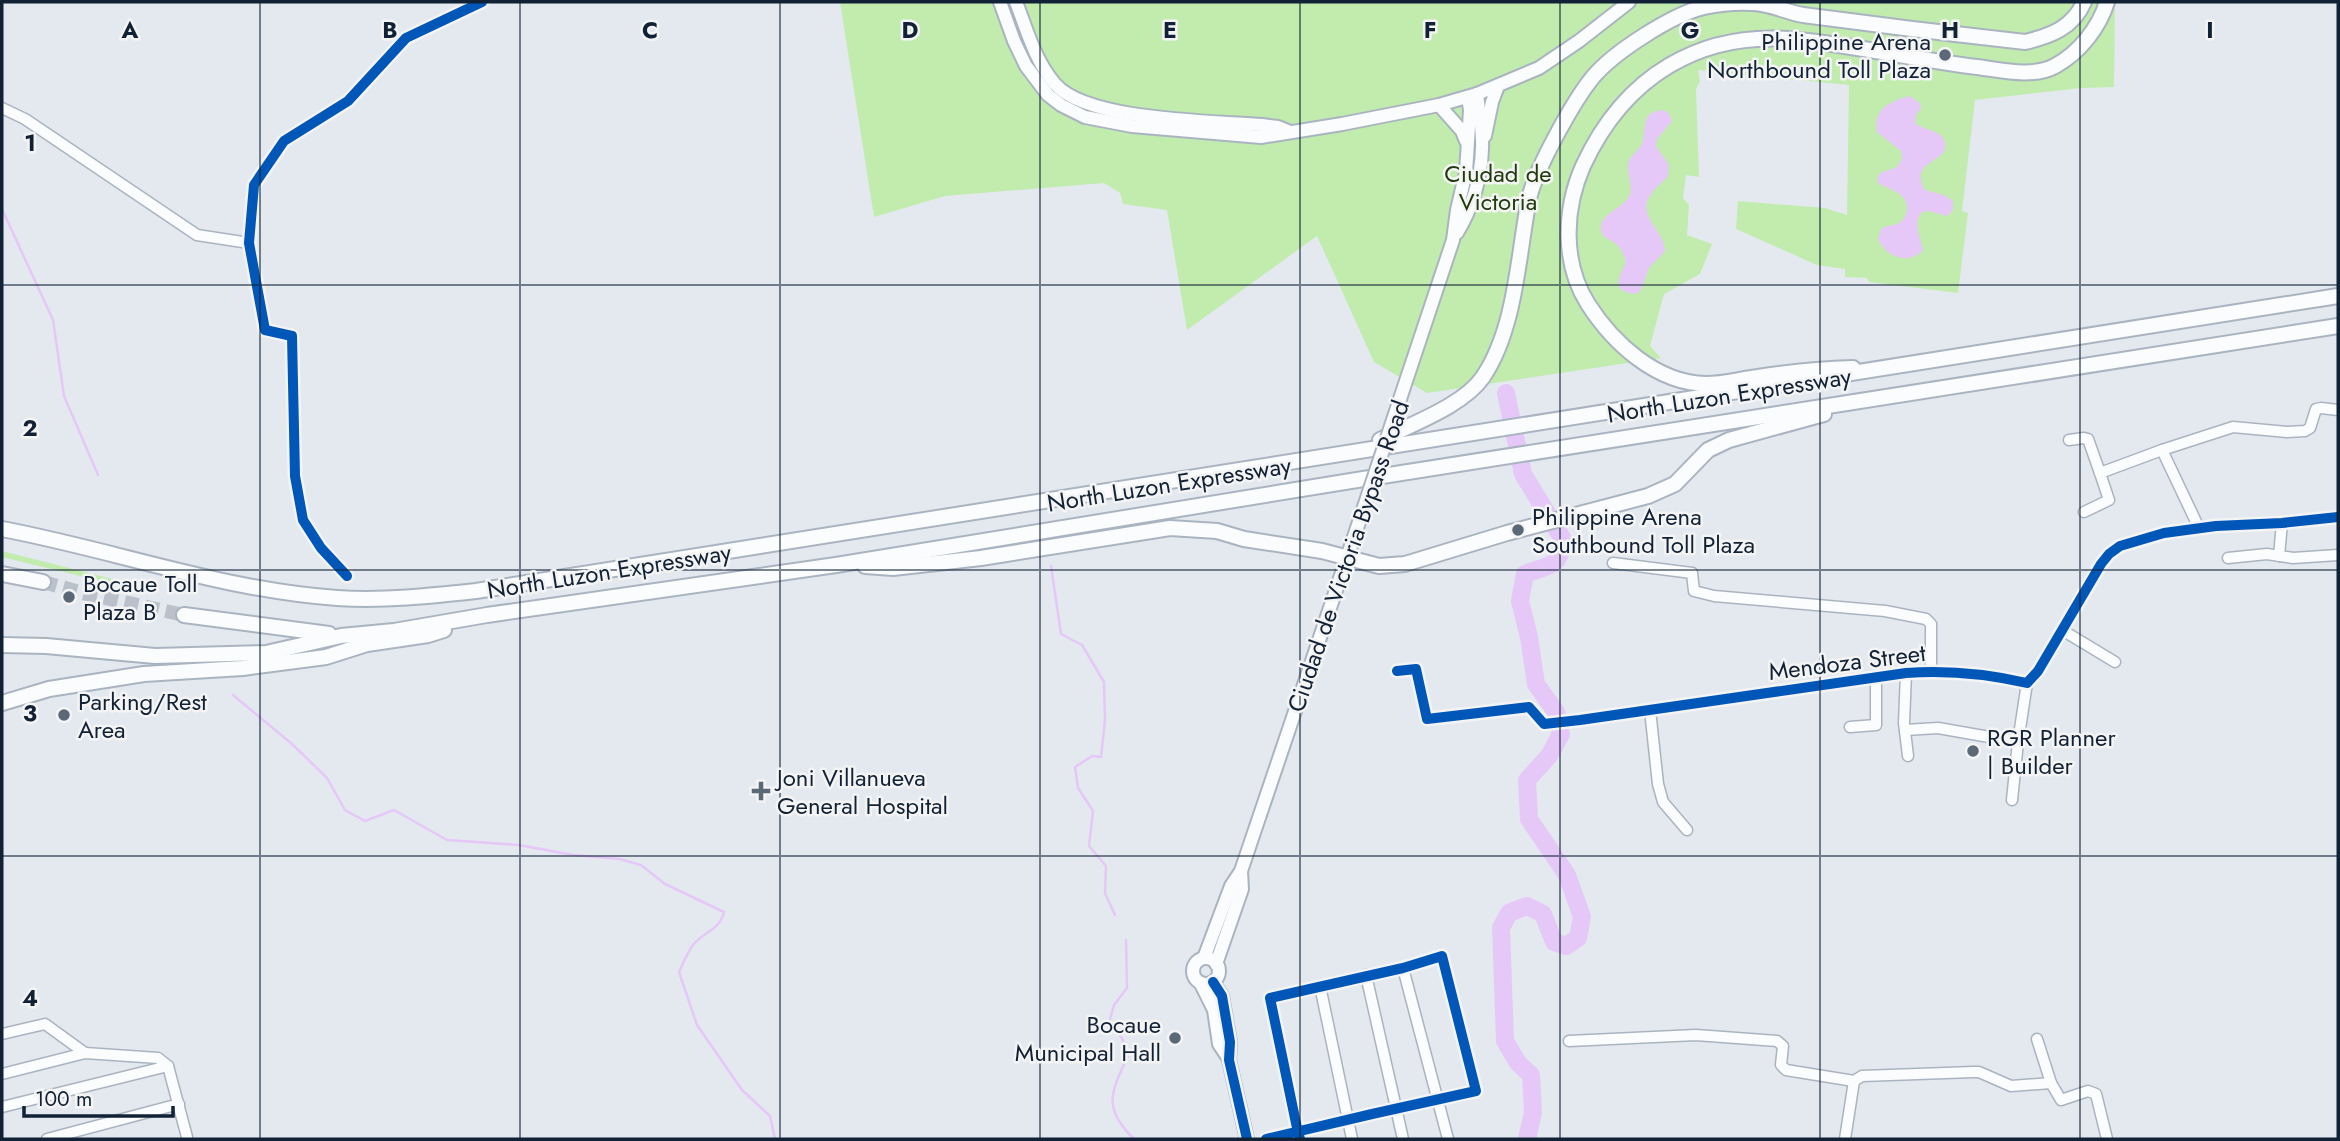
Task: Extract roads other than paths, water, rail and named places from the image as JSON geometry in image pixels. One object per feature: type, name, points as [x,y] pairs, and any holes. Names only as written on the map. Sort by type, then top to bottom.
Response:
[{"type":"highway","points":[[1350,455],[1458,401],[1481,379],[1494,356],[1506,320],[1530,196],[1560,129],[1593,76],[1648,34],[1678,16],[1705,7],[1753,2],[1800,14],[2025,42],[2057,33],[2069,23],[2084,2]]},
{"type":"highway","points":[[1917,365],[1812,369],[1706,384],[1681,380],[1654,370],[1611,333],[1587,303],[1570,256],[1568,232],[1572,204],[1580,175],[1593,145],[1627,97],[1648,79],[1676,60],[1712,47],[1754,40],[1797,40],[1942,63],[2027,73],[2054,67],[2074,51],[2101,19],[2107,2]]},
{"type":"highway","name":"North Luzon Expressway","points":[[2,529],[37,535],[187,575],[283,592],[393,600],[476,591],[1542,425],[2338,296]]},
{"type":"highway","name":"North Luzon Expressway","points":[[2,645],[46,646],[155,656],[265,653],[341,636],[394,631],[835,565],[2338,326]]},
{"type":"highway","points":[[835,565],[893,568],[981,558],[1170,528],[1217,531],[1244,539],[1298,547],[1379,566],[1405,564],[1529,527],[1648,496],[1675,484],[1708,450],[1729,440],[1897,394]]},
{"type":"highway","points":[[2,574],[43,582]]},
{"type":"highway","name":"North Luzon Expressway","points":[[184,615],[341,636]]},
{"type":"highway","points":[[2,703],[49,689],[144,674],[243,668],[326,657],[367,644],[428,635],[487,615]]},
{"type":"main road","points":[[1000,2],[1014,41],[1031,75],[1048,95],[1085,117],[1262,125],[1287,131],[1342,124],[1473,96],[1539,68],[1629,2]]},
{"type":"main road","points":[[1016,2],[1043,68],[1057,86],[1071,98],[1133,120]]},
{"type":"main road","points":[[1031,75],[1043,68]]},
{"type":"main road","points":[[1483,147],[1498,86]]},
{"type":"main road","name":"Ciudad de Victoria Bypass Road","points":[[1453,240],[1468,214],[1479,175],[1483,147],[1473,96]]},
{"type":"main road","name":"Ciudad de Victoria Bypass Road","points":[[1204,958],[1231,886],[1241,872],[1453,240],[1466,172],[1473,96]]},
{"type":"main road","points":[[1439,105],[1462,131],[1468,148]]},
{"type":"main road","name":"Ciudad de Victoria Bypass Road","points":[[1216,964],[1242,888],[1241,872]]},
{"type":"main road","points":[[1204,958],[1211,959],[1219,972],[1207,983],[1194,977],[1193,969],[1197,962],[1204,958]]},
{"type":"main road","points":[[1207,983],[1219,1044],[1229,1060],[1247,1139]]},
{"type":"street","points":[[347,576],[321,548],[303,520],[295,476],[292,336],[265,330],[249,243],[254,185],[284,141],[348,101],[406,38],[482,2]]},
{"type":"street","points":[[2,108],[25,120],[197,235],[249,243]]},
{"type":"street","points":[[2100,473],[2233,427],[2305,431],[2310,428],[2316,409],[2338,410]]},
{"type":"street","points":[[2068,440],[2088,439],[2109,500],[2084,512]]},
{"type":"street","points":[[2162,450],[2199,528]]},
{"type":"street","points":[[2012,800],[2027,682],[2038,671],[2109,554],[2120,546],[2147,537],[2199,528],[2338,517]]},
{"type":"street","points":[[2279,556],[2282,523]]},
{"type":"street","points":[[2228,558],[2267,554],[2293,558],[2338,555]]},
{"type":"street","points":[[1613,563],[1692,573],[1694,591],[1714,596],[1885,611],[1926,619],[1931,624],[1931,671]]},
{"type":"street","points":[[2062,630],[2115,662]]},
{"type":"street","name":"Mendoza Street","points":[[1397,671],[1416,668],[1427,719],[1529,707],[1544,724],[1906,673],[1931,671],[2027,682]]},
{"type":"street","points":[[1906,673],[1904,701],[1908,755]]},
{"type":"street","points":[[1850,727],[1876,725],[1876,677]]},
{"type":"street","points":[[1650,710],[1658,784],[1663,802],[1687,830]]},
{"type":"street","points":[[1905,730],[1949,729],[2018,742]]},
{"type":"street","points":[[1266,1139],[1299,1136],[1348,1121],[1476,1091],[1442,956],[1403,968],[1270,998],[1299,1136]]},
{"type":"street","points":[[1403,968],[1448,1139]]},
{"type":"street","points":[[1366,975],[1403,1139]]},
{"type":"street","points":[[1320,986],[1352,1139]]},
{"type":"street","points":[[2,1034],[45,1024],[85,1053]]},
{"type":"street","points":[[1569,1041],[1696,1035],[1777,1041],[1783,1046],[1780,1062],[1784,1069],[1854,1080],[1862,1076],[1979,1072],[2011,1086],[2051,1083]]},
{"type":"street","points":[[2037,1039],[2051,1083],[2062,1100],[2088,1091],[2096,1094],[2107,1139]]},
{"type":"street","points":[[2,1074],[85,1053],[158,1058],[168,1066],[184,1138]]},
{"type":"street","points":[[2,1107],[168,1066]]},
{"type":"street","points":[[1845,1139],[1854,1080]]},
{"type":"street","points":[[47,1139],[178,1104]]},
{"type":"waterway","points":[[2,209],[53,320],[64,396],[98,475]]},
{"type":"waterway","points":[[1506,393],[1523,474],[1564,541],[1555,562],[1525,574],[1520,601],[1536,684],[1556,712],[1561,734],[1549,756],[1527,780],[1529,819],[1567,875],[1582,917],[1578,938],[1566,946],[1554,942],[1543,914],[1527,906],[1509,913],[1501,928],[1505,1041],[1518,1063],[1531,1075],[1533,1113],[1527,1139]]},
{"type":"waterway","points":[[1051,566],[1061,634],[1082,645],[1104,682],[1105,720],[1101,757],[1092,756],[1075,767],[1078,788],[1093,811],[1089,846],[1106,866],[1105,893],[1115,915]]},
{"type":"waterway","points":[[233,695],[292,744],[327,778],[345,810],[365,821],[394,810],[447,840],[519,845],[573,855],[620,859],[641,865],[665,884],[724,912],[719,923],[693,945],[679,972],[697,1025],[742,1090],[770,1116],[775,1139]]},
{"type":"waterway","points":[[1126,940],[1127,988],[1114,1005],[1109,1023],[1122,1038],[1128,1056],[1114,1090],[1114,1109],[1117,1118],[1134,1139]]},
{"type":"tunnel","points":[[43,582],[184,615]]},
{"type":"place","name":"Philippine Arena Northbound Toll Plaza","points":[[1945,55]]},
{"type":"place","name":"Philippine Arena Southbound Toll Plaza","points":[[1518,530]]},
{"type":"place","name":"Bocaue Toll Plaza B","points":[[69,597]]},
{"type":"place","name":"Parking/Rest Area","points":[[64,715]]},
{"type":"place","name":"RGR Planner | Builder","points":[[1973,751]]},
{"type":"place","name":"Joni Villanueva General Hospital","points":[[761,791]]},
{"type":"place","name":"Bocaue Municipal Hall","points":[[1175,1038]]},
{"type":"park label","name":"Ciudad de Victoria","points":[[1498,187]]}]
